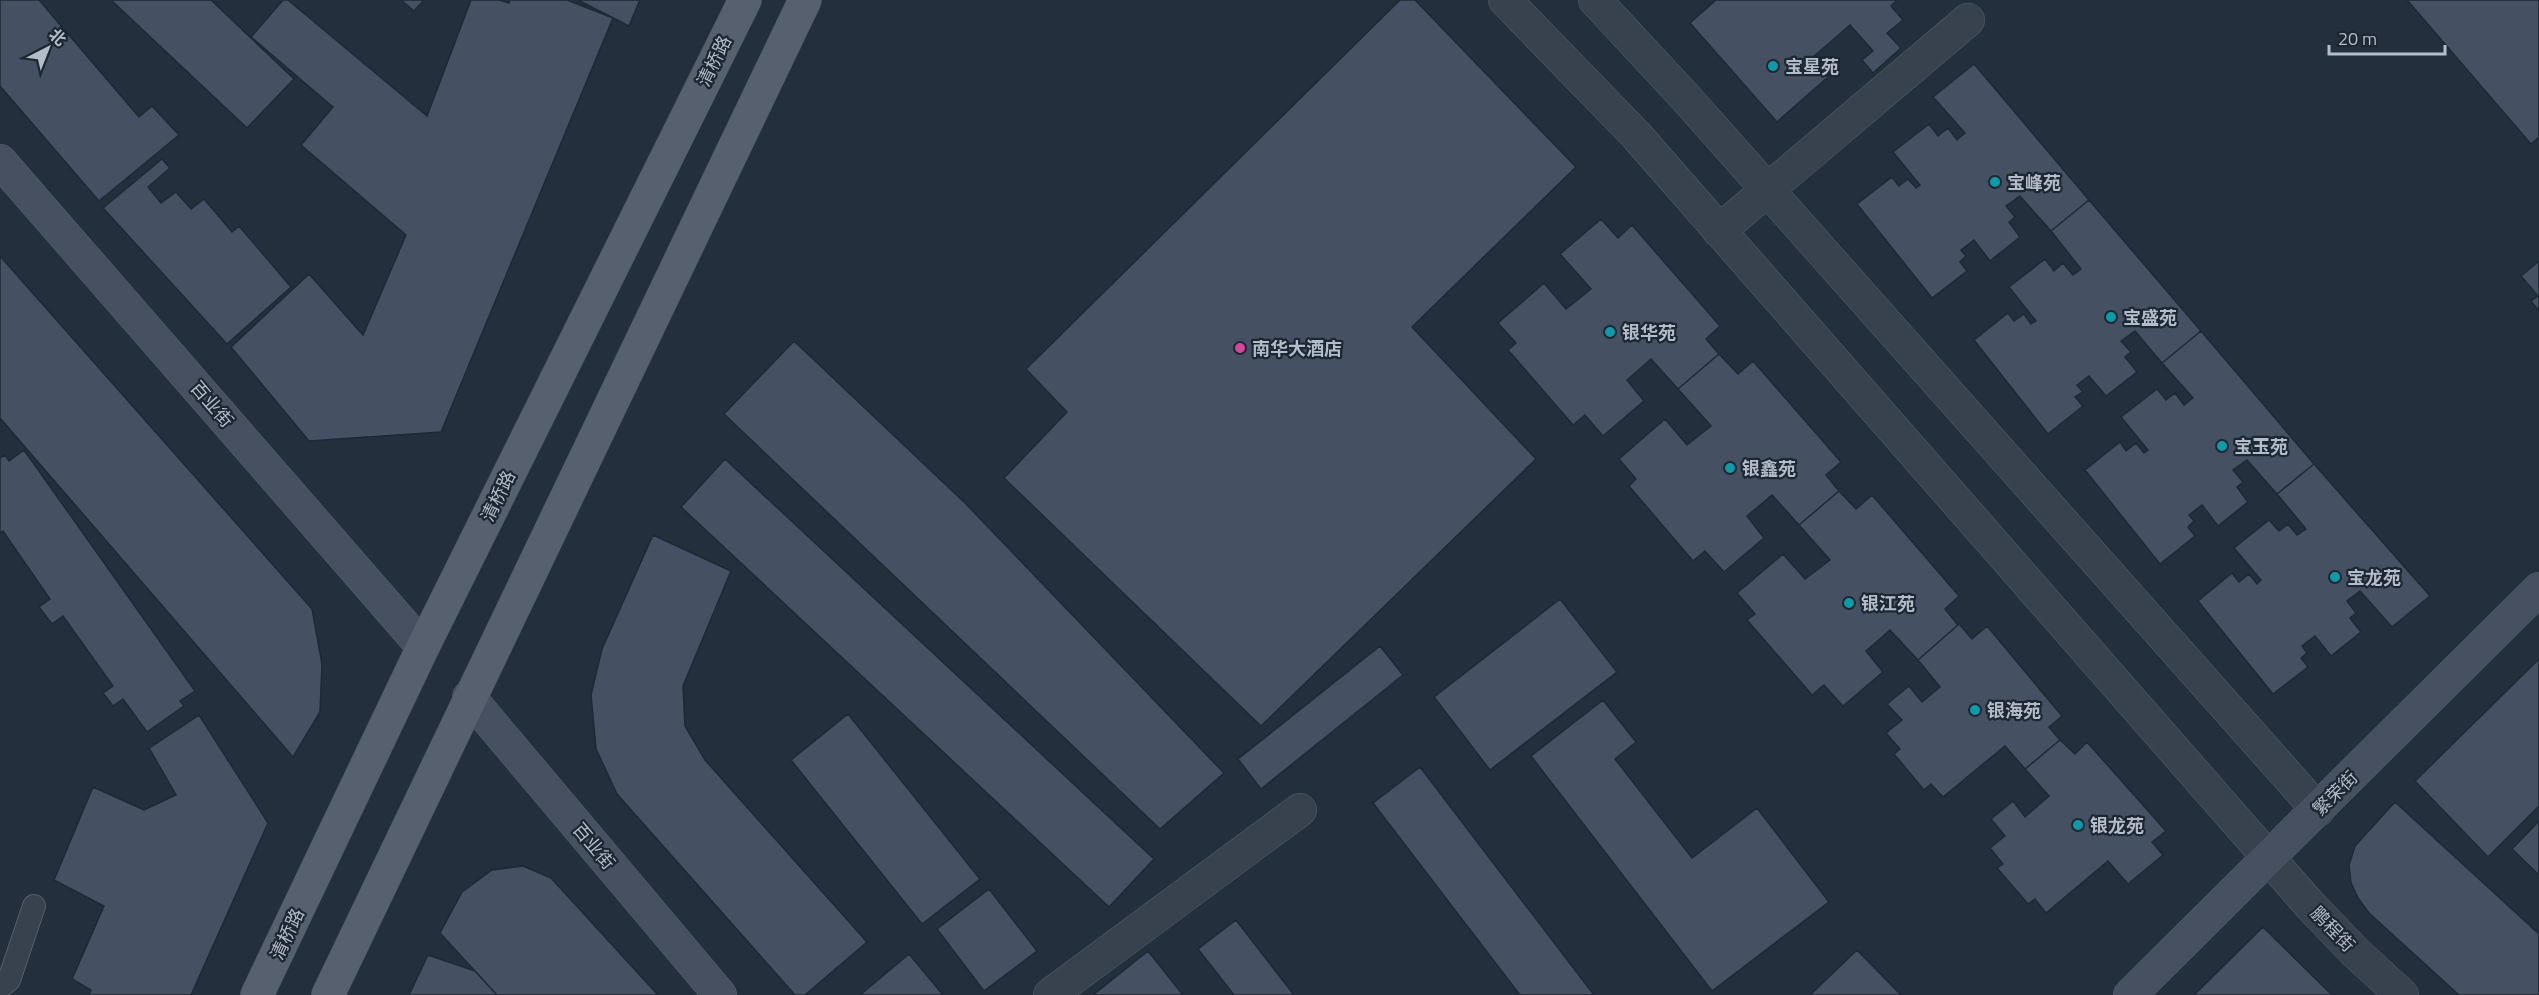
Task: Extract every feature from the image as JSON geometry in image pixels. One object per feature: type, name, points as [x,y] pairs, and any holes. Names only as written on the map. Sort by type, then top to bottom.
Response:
[{"type":"main road","name":"清桥路","points":[[257,995],[423,646],[745,0]]},
{"type":"main road","points":[[328,995],[805,0]]},
{"type":"street","name":"鹏程街","points":[[1505,0],[1636,135],[2270,859],[2355,952],[2402,995]]},
{"type":"street","points":[[1595,0],[1686,98],[1765,190],[2318,810]]},
{"type":"street","points":[[1719,231],[1968,20]]},
{"type":"street","name":"百业街","points":[[0,161],[423,646]]},
{"type":"street","name":"繁荣街","points":[[2130,995],[2270,859],[2539,589]]},
{"type":"street","name":"百业街","points":[[469,697],[720,995]]},
{"type":"street","points":[[1050,995],[1300,810]]},
{"type":"lane","points":[[0,987],[9,980],[34,906]]},
{"type":"building","points":[[0,0],[39,0],[139,117],[152,106],[179,135],[99,201],[0,86]]},
{"type":"building","points":[[111,0],[211,0],[294,79],[247,128]]},
{"type":"building","points":[[283,0],[288,0],[427,116],[471,0],[499,0],[509,3],[510,0],[567,0],[613,18],[441,432],[309,441],[231,347],[309,274],[363,335],[406,235],[301,145],[333,107],[251,37]]},
{"type":"building","points":[[401,0],[424,0],[414,11]]},
{"type":"building","points":[[578,0],[640,0],[629,26]]},
{"type":"building","name":"南华大酒店","points":[[1400,0],[1415,0],[1576,167],[1412,327],[1536,459],[1261,726],[1004,478],[1067,412],[1026,369]]},
{"type":"building","name":"宝星苑","points":[[1716,0],[1897,0],[1891,6],[1903,20],[1887,33],[1901,48],[1873,73],[1862,60],[1873,51],[1850,25],[1812,58],[1828,77],[1777,122],[1690,23]]},
{"type":"building","points":[[2407,0],[2539,0],[2539,137],[2531,144]]},
{"type":"building","name":"宝峰苑","points":[[1974,64],[2089,200],[2051,231],[2020,196],[2006,206],[2015,217],[2009,222],[2020,237],[1990,261],[1974,240],[1961,250],[1966,256],[1960,262],[1967,271],[1932,298],[1857,204],[1892,177],[1899,186],[1908,179],[1916,188],[1920,185],[1893,152],[1929,124],[1938,136],[1948,128],[1957,140],[1965,133],[1933,97]]},
{"type":"building","points":[[162,159],[170,168],[148,187],[161,203],[176,192],[191,209],[204,199],[232,232],[239,226],[291,287],[227,344],[103,208]]},
{"type":"building","name":"宝盛苑","points":[[2089,200],[2201,331],[2162,363],[2135,331],[2121,341],[2131,352],[2125,357],[2137,372],[2106,396],[2089,376],[2077,385],[2083,392],[2075,397],[2083,406],[2048,434],[1974,340],[2008,313],[2014,321],[2024,314],[2031,324],[2036,321],[2009,287],[2045,259],[2054,271],[2063,263],[2073,275],[2081,269],[2051,231]]},
{"type":"building","name":"银华苑","points":[[1601,219],[1618,238],[1632,225],[1720,326],[1706,339],[1719,354],[1678,389],[1651,359],[1627,380],[1644,401],[1603,436],[1585,415],[1573,425],[1508,350],[1516,343],[1498,323],[1544,283],[1566,309],[1591,289],[1560,254]]},
{"type":"building","points":[[0,256],[312,609],[322,664],[320,712],[293,757],[0,418]]},
{"type":"building","points":[[2539,261],[2539,311],[2531,301],[2538,296],[2521,276]]},
{"type":"building","name":"宝玉苑","points":[[2201,331],[2314,464],[2277,494],[2247,460],[2233,470],[2243,482],[2237,487],[2248,502],[2218,526],[2202,505],[2189,515],[2194,521],[2188,527],[2195,536],[2160,564],[2085,470],[2120,442],[2126,451],[2136,443],[2144,453],[2148,450],[2121,417],[2157,389],[2166,400],[2175,393],[2184,405],[2193,398],[2162,363]]},
{"type":"building","points":[[794,341],[965,503],[1224,773],[1160,829],[724,414]]},
{"type":"building","name":"银鑫苑","points":[[1719,354],[1738,374],[1753,361],[1841,462],[1826,475],[1839,491],[1799,525],[1772,495],[1747,516],[1764,538],[1724,572],[1705,551],[1693,561],[1629,486],[1636,479],[1619,459],[1665,419],[1687,445],[1711,426],[1678,389]]},
{"type":"building","points":[[24,450],[195,691],[180,701],[184,706],[147,732],[123,699],[113,706],[103,693],[113,686],[63,616],[52,624],[39,607],[50,599],[3,531],[0,533],[0,458],[5,455],[9,461]]},
{"type":"building","points":[[725,459],[1154,859],[1109,907],[681,507]]},
{"type":"building","name":"宝龙苑","points":[[2314,464],[2430,596],[2392,627],[2360,591],[2347,601],[2356,613],[2350,618],[2361,632],[2331,656],[2315,636],[2302,646],[2307,653],[2301,658],[2308,667],[2273,694],[2198,601],[2232,573],[2239,582],[2249,574],[2257,584],[2261,580],[2234,548],[2269,520],[2279,531],[2288,524],[2297,535],[2306,529],[2277,494]]},
{"type":"building","name":"银江苑","points":[[1839,491],[1856,509],[1872,495],[1959,596],[1945,609],[1958,625],[1918,660],[1890,630],[1866,651],[1883,672],[1843,706],[1824,685],[1812,695],[1747,620],[1755,614],[1737,593],[1783,554],[1805,579],[1830,560],[1799,525]]},
{"type":"building","points":[[653,535],[731,571],[683,686],[685,726],[705,760],[867,942],[805,995],[795,995],[617,794],[596,749],[591,695],[602,649]]},
{"type":"building","points":[[1560,599],[1617,672],[1490,770],[1434,697]]},
{"type":"building","name":"银海苑","points":[[1959,624],[1972,639],[1987,626],[2062,716],[2049,727],[2060,740],[2025,769],[2005,746],[1943,797],[1931,784],[1924,790],[1894,754],[1900,749],[1886,733],[1902,720],[1887,704],[1909,686],[1922,702],[1940,687],[1918,660]]},
{"type":"building","points":[[1380,646],[1403,675],[1261,789],[1238,759]]},
{"type":"building","points":[[2539,659],[2539,806],[2488,857],[2415,781]]},
{"type":"building","points":[[1603,700],[1636,742],[1615,759],[1692,858],[1757,808],[1829,902],[1712,991],[1531,756]]},
{"type":"building","points":[[848,714],[980,879],[922,924],[791,760]]},
{"type":"building","points":[[199,715],[268,823],[191,995],[89,995],[91,990],[72,979],[104,906],[54,880],[93,787],[144,810],[176,795],[149,748]]},
{"type":"building","name":"银龙苑","points":[[2060,740],[2075,754],[2087,742],[2166,831],[2152,842],[2163,855],[2128,884],[2108,861],[2046,913],[2035,899],[2028,904],[1997,868],[2003,864],[1990,848],[2005,836],[1991,819],[2013,801],[2025,817],[2049,796],[2025,769]]},
{"type":"building","points":[[1420,767],[1594,995],[1520,995],[1373,803]]},
{"type":"building","points":[[2395,802],[2539,934],[2539,995],[2459,995],[2369,913],[2351,883],[2349,865],[2355,846]]},
{"type":"building","points":[[2539,821],[2539,875],[2512,849]]},
{"type":"building","points":[[523,866],[551,878],[658,995],[497,995],[440,933],[462,892],[492,870]]},
{"type":"building","points":[[989,889],[1037,951],[984,991],[937,929]]},
{"type":"building","points":[[1236,920],[1294,995],[1234,995],[1198,949]]},
{"type":"building","points":[[2263,927],[2332,995],[2194,995]]},
{"type":"building","points":[[1857,950],[1901,995],[1810,995]]},
{"type":"building","points":[[1148,951],[1183,995],[1093,995]]},
{"type":"building","points":[[909,954],[943,995],[860,995]]},
{"type":"building","points":[[428,955],[475,971],[497,995],[409,995]]},
{"type":"place","name":"宝星苑","points":[[1773,66]]},
{"type":"place","name":"宝峰苑","points":[[1995,182]]},
{"type":"place","name":"宝盛苑","points":[[2111,317]]},
{"type":"place","name":"银华苑","points":[[1610,332]]},
{"type":"place","name":"南华大酒店","points":[[1240,348]]},
{"type":"place","name":"宝玉苑","points":[[2222,446]]},
{"type":"place","name":"银鑫苑","points":[[1730,468]]},
{"type":"place","name":"宝龙苑","points":[[2335,577]]},
{"type":"place","name":"银江苑","points":[[1849,603]]},
{"type":"place","name":"银海苑","points":[[1975,710]]},
{"type":"place","name":"银龙苑","points":[[2078,825]]}]
